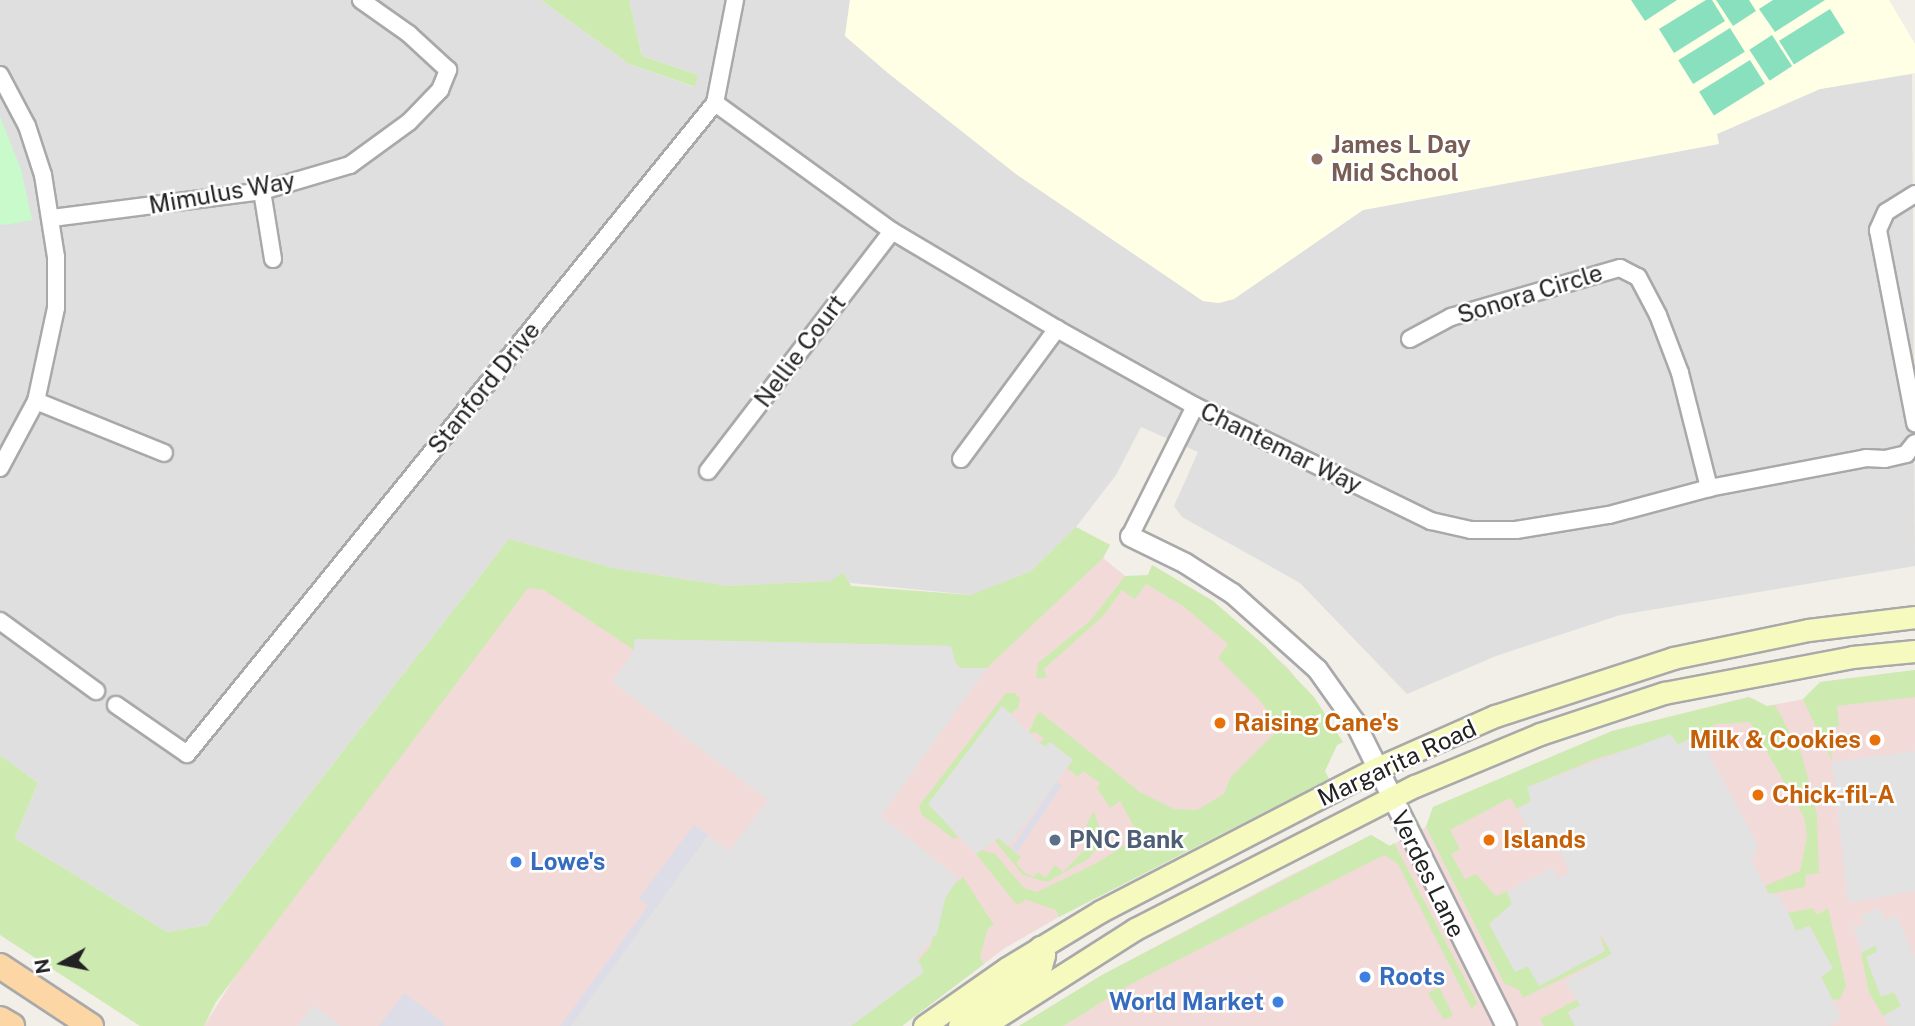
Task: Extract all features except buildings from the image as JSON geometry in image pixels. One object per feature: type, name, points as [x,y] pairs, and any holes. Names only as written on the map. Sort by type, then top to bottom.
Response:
[{"type":"main road","name":"Margarita Road","points":[[924,1026],[1040,947],[1377,768],[1495,716],[1647,665],[1808,630],[1915,617]]},
{"type":"main road","name":"Margarita Road","points":[[984,1026],[1135,929],[1392,797],[1540,734],[1664,693],[1852,657],[1915,651]]},
{"type":"main road","points":[[959,1026],[1041,970],[1044,955],[1040,947]]},
{"type":"main road","points":[[0,966],[91,1026]]},
{"type":"main road","points":[[0,1019],[12,1026]]},
{"type":"street","name":"Mimulus Way","points":[[52,219],[262,191],[350,165],[408,122],[440,90],[449,71],[410,34],[362,0]]},
{"type":"street","name":"Stanford Drive","points":[[116,705],[187,754],[715,103],[735,0]]},
{"type":"street","points":[[0,75],[27,127],[52,219],[56,308],[36,401],[0,468]]},
{"type":"street","name":"Chantemar Way","points":[[715,103],[891,231],[1057,329],[1195,405],[1431,521],[1471,530],[1516,530],[1609,514],[1709,488],[1866,457],[1906,454],[1915,443]]},
{"type":"street","points":[[262,191],[273,259]]},
{"type":"street","points":[[1915,194],[1886,212],[1878,230],[1915,423]]},
{"type":"street","name":"Nellie Court","points":[[708,471],[891,231]]},
{"type":"street","name":"Sonora Circle","points":[[1409,339],[1451,317],[1620,268],[1639,277],[1658,315],[1680,373],[1709,488]]},
{"type":"street","points":[[961,459],[1057,329]]},
{"type":"street","points":[[36,401],[164,453]]},
{"type":"street","points":[[1130,536],[1195,405]]},
{"type":"street","name":"Verdes Lane","points":[[1130,536],[1185,563],[1271,624],[1317,669],[1354,721],[1506,1026]]},
{"type":"street","points":[[0,621],[96,691]]},
{"type":"shaded area","points":[[0,0],[541,0],[629,64],[694,87],[698,75],[642,56],[629,0],[850,0],[845,36],[888,73],[1016,174],[1203,301],[1219,303],[1234,298],[1363,210],[1718,144],[1717,134],[1820,89],[1912,74],[1915,566],[1620,615],[1496,656],[1407,694],[1300,583],[1182,517],[1174,506],[1198,452],[1141,427],[1116,475],[1076,527],[1031,571],[972,595],[831,581],[728,586],[613,568],[509,539],[207,925],[167,932],[15,838],[38,783],[0,755]]},
{"type":"shaded area","name":"James L Day Mid School","points":[[850,0],[1889,0],[1915,44],[1915,73],[1820,89],[1717,134],[1719,144],[1363,210],[1234,299],[1219,303],[1203,301],[1016,174],[888,73],[845,36]]},
{"type":"shaded area","points":[[1076,527],[1110,545],[1103,558],[1129,579],[1148,575],[1152,565],[1213,601],[1289,669],[1343,742],[1337,745],[1325,771],[1329,779],[1088,900],[1005,948],[902,1026],[204,1026],[509,539],[613,568],[728,586],[831,581],[843,572],[851,586],[971,595],[1031,571]]},
{"type":"shaded area","points":[[634,639],[951,646],[957,668],[987,668],[881,816],[958,878],[945,899],[937,933],[917,957],[924,972],[851,1026],[571,1026],[708,835],[729,851],[768,800],[612,682],[634,650]]},
{"type":"shaded area","points":[[1915,670],[1915,1026],[1019,1026],[1102,975],[1371,835],[1390,846],[1426,827],[1433,807],[1612,731],[1749,697],[1767,706],[1809,698],[1820,682]]},
{"type":"shaded area","points":[[1002,706],[1045,747],[1050,742],[1073,760],[1008,846],[998,838],[976,854],[928,804]]},
{"type":"shaded area","points":[[1670,734],[1678,745],[1691,738],[1699,751],[1703,743],[1758,845],[1752,860],[1768,894],[1776,893],[1783,902],[1796,931],[1809,926],[1833,968],[1821,977],[1842,1018],[1830,1026],[1575,1026],[1568,1012],[1580,1005],[1565,981],[1612,954],[1602,935],[1598,938],[1605,951],[1539,986],[1528,966],[1515,972],[1489,924],[1512,904],[1507,891],[1553,867],[1558,878],[1570,872],[1554,841],[1540,846],[1517,809],[1531,801],[1527,787]]},
{"type":"shaded area","points":[[1915,751],[1915,891],[1848,903],[1832,762]]},
{"type":"shaded area","points":[[1056,782],[1062,786],[1017,852],[1011,848]]},
{"type":"shaded area","points":[[694,825],[708,835],[571,1026],[560,1026],[648,906],[639,898]]},
{"type":"shaded area","points":[[1879,907],[1885,920],[1897,916],[1915,959],[1915,1026],[1890,1026],[1883,1016],[1901,1006],[1894,992],[1881,996],[1866,957],[1876,952],[1876,945],[1861,953],[1853,925],[1864,927],[1861,916]]},
{"type":"shaded area","points":[[404,993],[446,1024],[379,1026]]},
{"type":"shaded area","points":[[313,1005],[341,1026],[297,1026]]},
{"type":"green space","points":[[541,0],[629,0],[642,56],[698,75],[695,87],[629,64]]},
{"type":"green space","points":[[1631,0],[1677,0],[1645,21]]},
{"type":"green space","points":[[1706,0],[1712,0],[1725,21],[1674,53],[1659,29]]},
{"type":"green space","points":[[1716,0],[1749,0],[1756,11],[1733,26]]},
{"type":"green space","points":[[1773,0],[1825,0],[1775,32],[1759,9]]},
{"type":"green space","points":[[1830,9],[1845,33],[1794,65],[1779,41]]},
{"type":"green space","points":[[1730,28],[1745,52],[1693,84],[1678,60]]},
{"type":"green space","points":[[1772,35],[1792,66],[1770,81],[1749,50]]},
{"type":"green space","points":[[1750,60],[1765,84],[1714,116],[1699,92]]},
{"type":"green space","points":[[0,117],[21,169],[32,220],[4,225],[0,224]]},
{"type":"green space","points":[[1076,527],[1110,545],[1103,558],[987,668],[966,671],[952,661],[951,646],[635,639],[634,650],[544,590],[528,588],[216,1002],[204,1026],[140,1026],[0,935],[0,755],[38,783],[15,838],[167,932],[207,925],[509,539],[613,568],[728,586],[831,581],[843,572],[851,586],[971,595],[1031,571]]},
{"type":"green space","points":[[1152,565],[1213,601],[1265,646],[1314,697],[1343,742],[1337,745],[1325,771],[1329,779],[1059,917],[1056,910],[1026,900],[1017,905],[976,854],[978,849],[995,854],[1024,888],[1037,892],[1095,864],[1139,836],[1120,801],[1110,808],[1097,788],[1100,783],[1083,771],[1078,777],[1067,768],[1073,760],[1049,742],[1045,747],[1040,743],[1044,739],[1036,732],[1028,734],[1037,714],[1040,712],[1140,792],[1174,809],[1197,810],[1224,794],[1230,778],[1276,732],[1274,719],[1257,697],[1218,658],[1228,644],[1183,606],[1146,584],[1135,599],[1122,590],[1103,616],[1044,669],[1047,678],[1036,678],[1038,663],[1091,620],[1125,576],[1148,575]]},
{"type":"green space","points":[[1915,670],[1915,697],[1837,706],[1839,726],[1830,727],[1832,762],[1803,699],[1820,682]]},
{"type":"green space","points":[[1006,693],[1015,693],[1020,699],[1018,708],[1011,714],[1002,706],[941,815],[958,838],[954,839],[922,815],[919,806]]},
{"type":"green space","points":[[1749,697],[1767,706],[1775,705],[1802,755],[1817,815],[1819,873],[1806,875],[1805,887],[1769,894],[1765,886],[1800,871],[1807,836],[1804,817],[1750,722],[1716,724],[1678,745],[1672,736],[1596,759],[1528,787],[1531,801],[1517,809],[1510,798],[1450,830],[1460,849],[1451,854],[1465,879],[1476,874],[1496,896],[1507,891],[1512,904],[1500,918],[1539,985],[1605,951],[1600,934],[1612,954],[1523,998],[1519,990],[1504,983],[1426,827],[1433,807],[1612,731]]},
{"type":"green space","points":[[1094,811],[1100,830],[1097,848],[1088,859],[1047,882],[1023,875],[995,841],[998,838],[1021,857],[1016,863],[1026,874],[1034,877],[1038,872],[1045,878],[1055,865],[1063,872],[1085,849],[1093,832],[1086,825]]},
{"type":"green space","points":[[1371,835],[1390,846],[1394,843],[1478,1004],[1471,1008],[1398,864],[1384,855],[1131,984],[1063,1026],[1019,1026],[1102,975]]},
{"type":"green space","points":[[963,877],[994,925],[988,928],[980,957],[984,964],[902,1026],[851,1026],[883,1000],[930,947],[948,890]]},
{"type":"green space","points":[[1813,908],[1817,915],[1828,908],[1846,986],[1840,999],[1833,1000],[1821,977],[1832,968],[1810,926],[1796,931],[1788,913]]},
{"type":"green space","points":[[1876,945],[1882,996],[1895,992],[1901,1006],[1883,1016],[1869,992],[1861,953]]},
{"type":"green space","points":[[1439,987],[1453,1015],[1444,1020],[1428,993]]},
{"type":"green space","points":[[1578,999],[1581,1005],[1568,1012],[1575,1026],[1544,1026],[1540,1019]]},
{"type":"place","name":"James L Day Mid School","points":[[1317,159]]},
{"type":"place","name":"Raising Cane's","points":[[1220,723]]},
{"type":"place","name":"Milk & Cookies","points":[[1875,740]]},
{"type":"place","name":"Chick-fil-A","points":[[1758,795]]},
{"type":"place","name":"PNC Bank","points":[[1055,840]]},
{"type":"place","name":"Islands","points":[[1489,840]]},
{"type":"place","name":"Lowe's","points":[[516,862]]},
{"type":"place","name":"Roots","points":[[1365,977]]},
{"type":"place","name":"World Market","points":[[1278,1002]]}]
